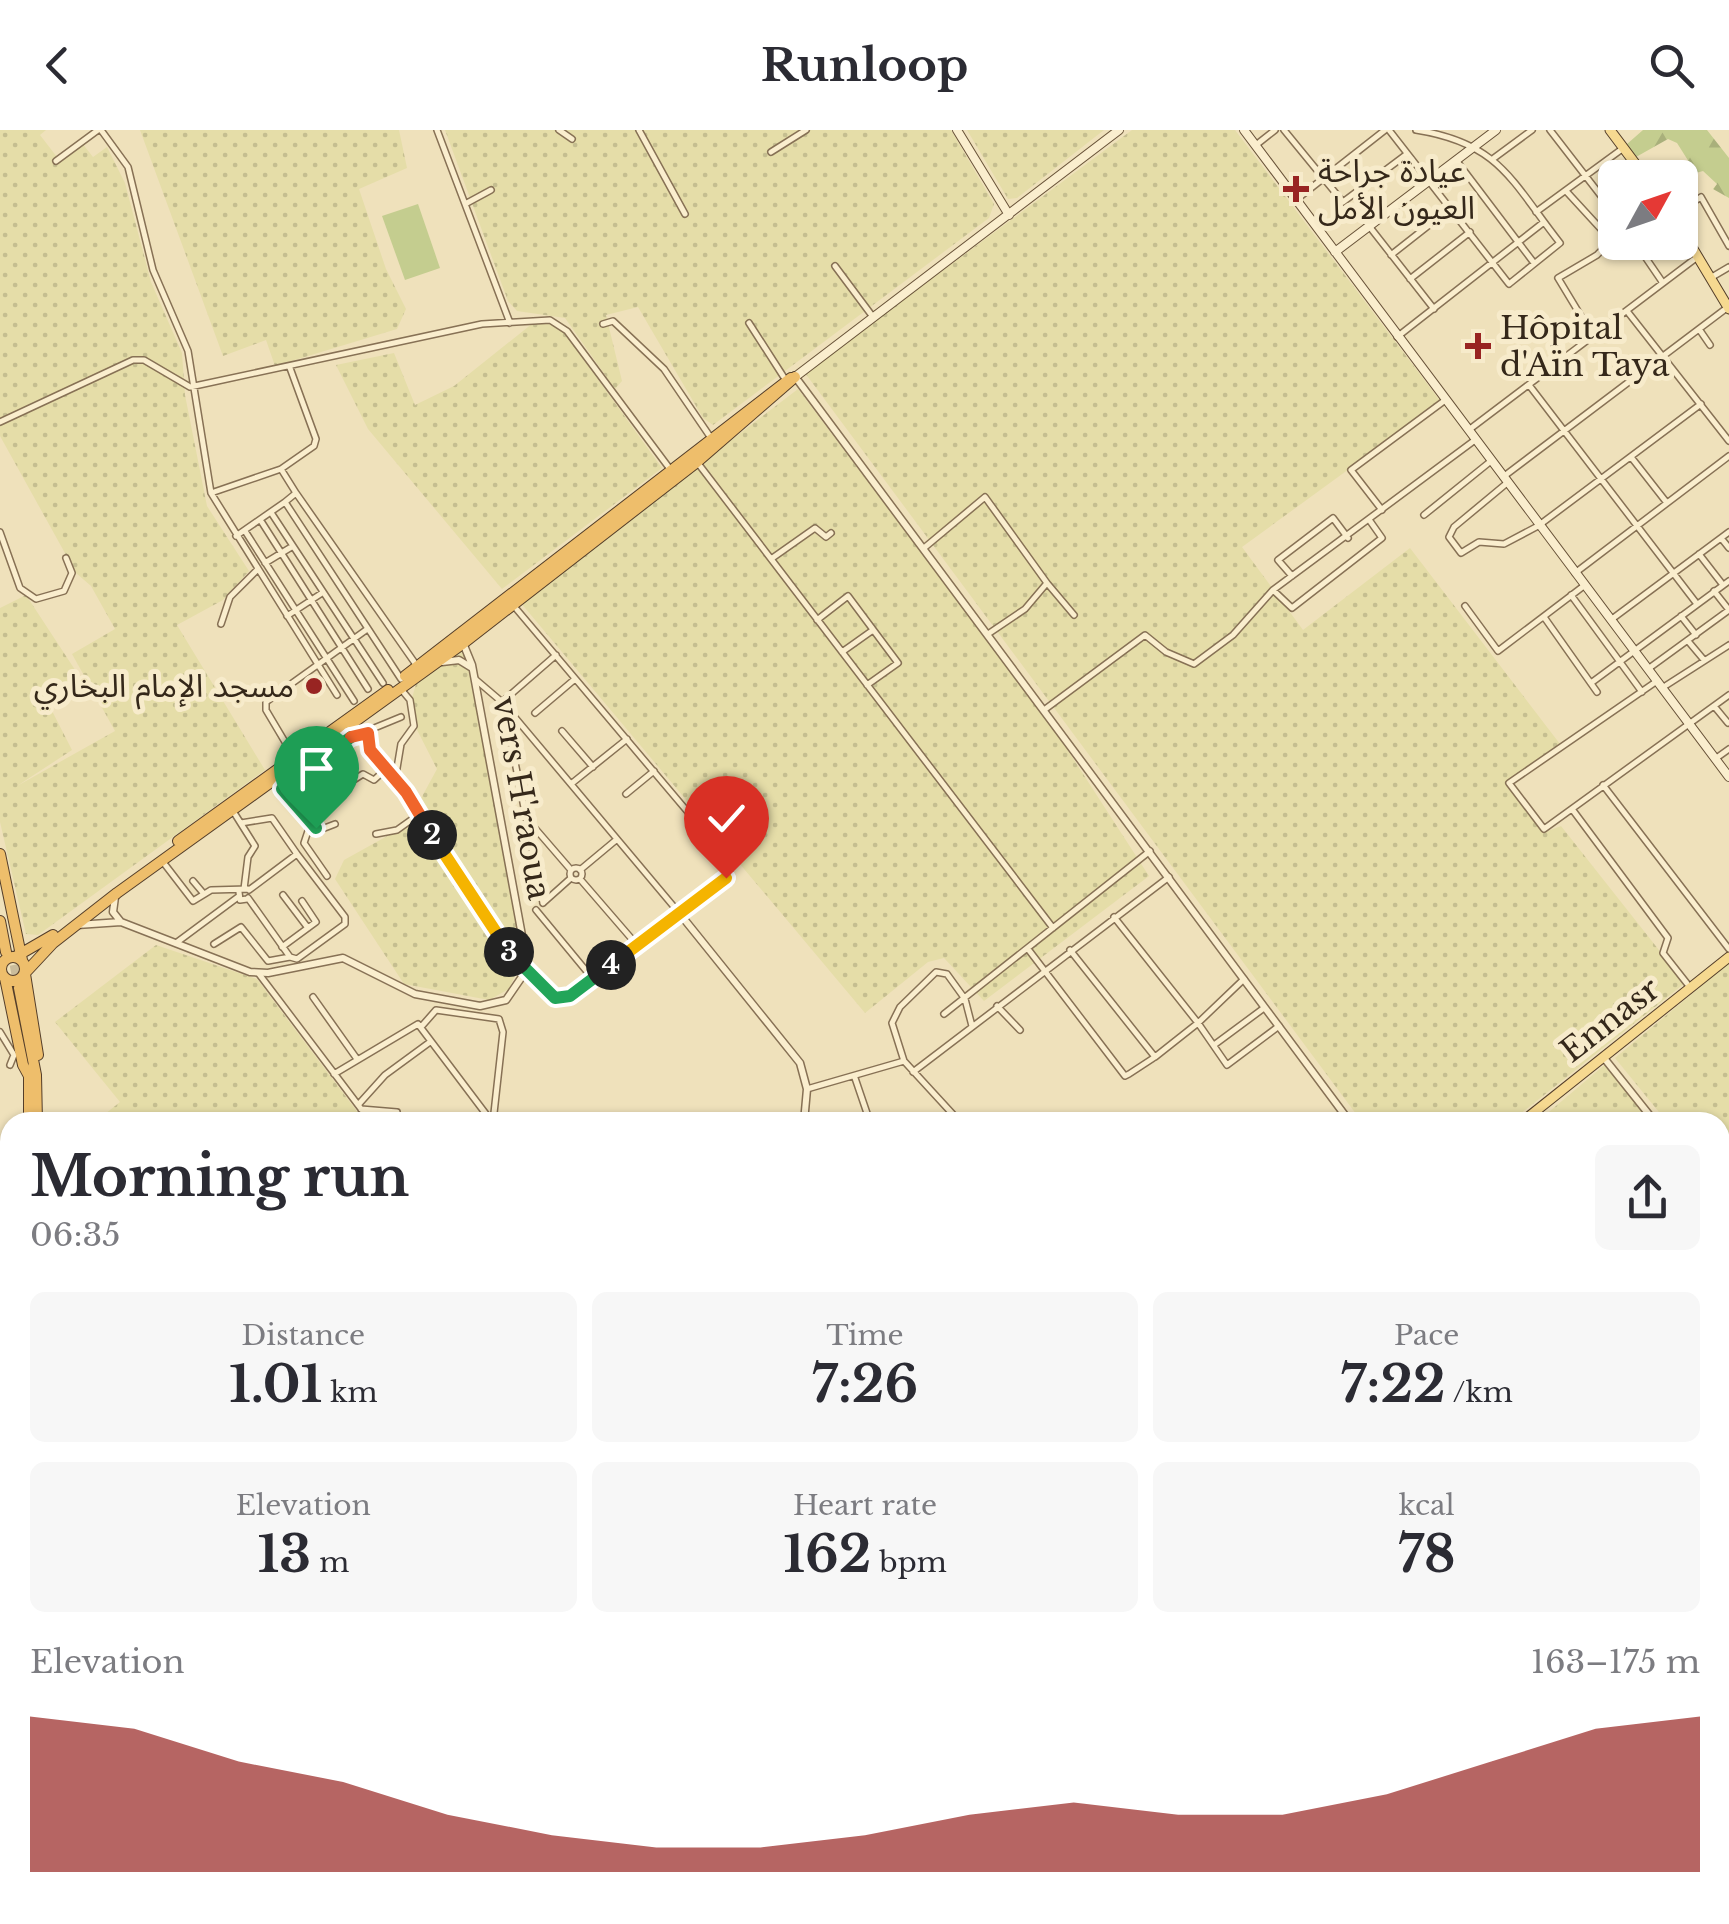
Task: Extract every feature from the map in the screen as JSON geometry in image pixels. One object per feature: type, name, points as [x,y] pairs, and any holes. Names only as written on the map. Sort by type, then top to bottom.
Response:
[{"type":"highway","points":[[11,969],[282,765],[431,665],[670,470],[790,378]]},
{"type":"highway","points":[[11,969],[44,952],[162,860],[232,811],[278,785],[401,684],[417,666],[481,628],[697,462],[790,378]]},
{"type":"highway","points":[[0,854],[15,928],[11,969],[30,1004]]},
{"type":"highway","points":[[0,884],[11,969],[15,1047],[32,1070]]},
{"type":"highway","points":[[0,921],[32,1070],[36,1112]]},
{"type":"highway","points":[[15,928],[31,940],[54,934]]},
{"type":"highway","points":[[30,1112],[32,1070],[38,1049],[30,1004],[32,975],[44,952]]},
{"type":"highway","points":[[0,1001],[13,1016]]},
{"type":"main road","points":[[957,130],[1009,215]]},
{"type":"main road","points":[[790,378],[1119,130]]},
{"type":"main road","points":[[1244,130],[1729,777]]},
{"type":"main road","points":[[1335,252],[1454,158],[1496,130]]},
{"type":"main road","points":[[1610,130],[1633,160]]},
{"type":"main road","points":[[1698,259],[1728,308]]},
{"type":"main road","name":"Ennasr","points":[[1535,1112],[1729,957]]},
{"type":"street","points":[[56,162],[100,130],[128,168],[154,270],[188,352],[190,388],[211,493],[337,695]]},
{"type":"street","points":[[438,130],[510,323]]},
{"type":"street","points":[[559,130],[572,139]]},
{"type":"street","points":[[638,130],[685,214]]},
{"type":"street","points":[[770,152],[806,130]]},
{"type":"street","points":[[1256,145],[1275,130]]},
{"type":"street","points":[[1284,130],[1343,202],[1407,154]]},
{"type":"street","points":[[1296,200],[1387,130],[1510,284],[1560,243],[1494,158],[1457,137],[1416,130]]},
{"type":"street","points":[[1477,130],[1484,139]]},
{"type":"street","points":[[1494,158],[1532,130]]},
{"type":"street","points":[[1550,130],[1598,191]]},
{"type":"street","points":[[1536,212],[1624,148]]},
{"type":"street","points":[[1454,158],[1534,263]]},
{"type":"street","points":[[466,203],[491,190]]},
{"type":"street","points":[[1566,190],[1598,223]]},
{"type":"street","points":[[1698,199],[1729,246]]},
{"type":"street","points":[[1391,255],[1452,207]]},
{"type":"street","points":[[1397,336],[1544,222]]},
{"type":"street","points":[[1369,226],[1434,308]]},
{"type":"street","points":[[1410,280],[1470,232]]},
{"type":"street","points":[[1593,336],[1558,278],[1598,253]]},
{"type":"street","points":[[1648,260],[1663,283]]},
{"type":"street","points":[[1467,430],[1693,260]]},
{"type":"street","points":[[835,266],[872,317]]},
{"type":"street","points":[[1710,278],[1729,267]]},
{"type":"street","points":[[1701,404],[1538,526],[1504,544],[1476,543],[1462,554],[1450,539],[1454,527],[1505,480],[1728,308]]},
{"type":"street","points":[[1626,311],[1728,437]]},
{"type":"street","points":[[0,422],[133,360],[144,360],[190,388],[482,324],[533,319],[560,324],[670,470]]},
{"type":"street","points":[[603,324],[613,321],[664,369],[712,438]]},
{"type":"street","points":[[749,323],[924,548],[1343,1112]]},
{"type":"street","points":[[1699,330],[1710,345]]},
{"type":"street","points":[[211,493],[281,468],[314,446],[316,438],[290,368]]},
{"type":"street","points":[[1529,384],[1697,604]]},
{"type":"street","points":[[1383,511],[1351,470],[1444,401]]},
{"type":"street","points":[[1044,710],[1145,634],[1166,652],[1194,664],[1232,635],[1273,590],[1348,538],[1474,440]]},
{"type":"street","points":[[1631,456],[1667,503]]},
{"type":"street","points":[[1575,573],[1729,456]]},
{"type":"street","points":[[1424,515],[1490,461]]},
{"type":"street","points":[[697,462],[1053,928]]},
{"type":"street","points":[[281,468],[417,666]]},
{"type":"street","points":[[236,536],[272,514],[296,493]]},
{"type":"street","points":[[924,548],[985,496],[1074,615]]},
{"type":"street","points":[[285,502],[410,700],[414,726],[401,744],[395,780]]},
{"type":"street","points":[[272,514],[382,682]]},
{"type":"street","points":[[1292,576],[1278,560],[1333,518],[1348,538]]},
{"type":"street","points":[[261,521],[368,689]]},
{"type":"street","points":[[1273,590],[1292,608],[1382,538],[1369,521]]},
{"type":"street","points":[[771,559],[815,528],[826,537],[832,533]]},
{"type":"street","points":[[245,531],[354,700]]},
{"type":"street","points":[[0,532],[20,588],[36,599],[64,590],[72,573],[66,558]]},
{"type":"street","points":[[1594,627],[1729,532]]},
{"type":"street","points":[[1721,538],[1729,548]]},
{"type":"street","points":[[221,624],[230,596],[257,569],[293,546]]},
{"type":"street","points":[[1591,682],[1726,583],[1699,554]]},
{"type":"street","points":[[988,634],[1025,609],[1047,583]]},
{"type":"street","points":[[1465,606],[1498,651],[1585,585]]},
{"type":"street","points":[[1648,669],[1729,610],[1714,591]]},
{"type":"street","points":[[287,616],[323,592]]},
{"type":"street","points":[[1571,595],[1642,692]]},
{"type":"street","points":[[817,620],[848,596],[898,663],[867,685]]},
{"type":"street","points":[[368,733],[370,750],[395,780],[527,971],[555,998],[570,996],[726,878],[731,868],[511,603]]},
{"type":"street","points":[[1544,616],[1597,692]]},
{"type":"street","points":[[1681,616],[1696,634]]},
{"type":"street","points":[[431,665],[456,660],[473,669],[473,649],[481,628]]},
{"type":"street","points":[[282,765],[288,746],[266,710],[266,702],[366,630]]},
{"type":"street","points":[[842,652],[873,630]]},
{"type":"street","points":[[1688,640],[1704,660]]},
{"type":"street","name":"vers H'raoua","points":[[454,643],[473,669],[527,971]]},
{"type":"street","name":"vers H'raoua","points":[[454,643],[473,669]]},
{"type":"street","points":[[1729,645],[1642,692],[1509,783],[1544,829],[1729,695]]},
{"type":"street","points":[[502,702],[556,655]]},
{"type":"street","points":[[475,679],[502,702],[800,1063],[807,1089],[805,1112]]},
{"type":"street","points":[[535,713],[575,679]]},
{"type":"street","points":[[1714,706],[1728,723]]},
{"type":"street","points":[[336,824],[322,829],[312,825],[278,785],[345,740],[401,717]]},
{"type":"street","points":[[562,731],[593,766]]},
{"type":"street","points":[[508,732],[543,903]]},
{"type":"street","points":[[571,784],[626,739]]},
{"type":"street","points":[[1715,759],[1729,749]]},
{"type":"street","points":[[344,786],[364,773],[374,780],[386,769]]},
{"type":"street","points":[[626,794],[654,771]]},
{"type":"street","points":[[1603,784],[1729,949]]},
{"type":"street","points":[[1572,809],[1668,938],[1664,953],[1691,988]]},
{"type":"street","points":[[232,811],[256,846],[248,857],[242,892]]},
{"type":"street","points":[[376,834],[400,828],[419,814]]},
{"type":"street","points":[[162,860],[192,900],[211,890],[242,892],[290,957],[297,960],[344,924],[345,917],[272,818],[242,823]]},
{"type":"street","points":[[526,818],[572,870],[580,870],[617,839]]},
{"type":"street","points":[[312,825],[304,843],[327,876]]},
{"type":"street","points":[[944,1014],[1150,851]]},
{"type":"street","points":[[174,944],[296,854]]},
{"type":"street","points":[[528,916],[571,878],[572,870]]},
{"type":"street","points":[[580,870],[580,878],[637,945]]},
{"type":"street","points":[[913,1072],[1169,877]]},
{"type":"street","points":[[571,878],[580,878]]},
{"type":"street","points":[[192,881],[204,894]]},
{"type":"street","points":[[117,893],[113,912],[121,922]]},
{"type":"street","points":[[284,895],[308,928]]},
{"type":"street","points":[[282,947],[316,919],[302,902]]},
{"type":"street","points":[[536,910],[593,979]]},
{"type":"street","points":[[1114,917],[1227,1065],[1279,1026]]},
{"type":"street","points":[[76,925],[121,922],[260,974],[343,958],[404,991],[489,1006],[511,996],[527,971]]},
{"type":"street","points":[[214,944],[240,926],[268,961],[290,957]]},
{"type":"street","points":[[1028,949],[1124,1076],[1198,1023],[1244,979]]},
{"type":"street","points":[[1070,950],[1155,1057]]},
{"type":"street","points":[[951,1112],[904,1061],[892,1022],[900,1007],[936,972],[947,974],[965,1000],[972,1026]]},
{"type":"street","points":[[260,974],[364,1112]]},
{"type":"street","points":[[313,997],[357,1058]]},
{"type":"street","points":[[997,1006],[1020,1030]]},
{"type":"street","points":[[1214,1044],[1265,1007]]},
{"type":"street","points":[[421,1027],[436,1010],[500,1019],[503,1032],[493,1112]]},
{"type":"street","points":[[334,1074],[357,1058],[369,1056],[414,1024],[421,1027],[485,1112]]},
{"type":"street","points":[[0,1032],[15,1047],[15,1060],[10,1065]]},
{"type":"street","points":[[360,1107],[385,1074],[432,1041]]},
{"type":"street","points":[[1604,1058],[1647,1112]]},
{"type":"street","points":[[807,1089],[904,1061]]},
{"type":"street","points":[[854,1078],[866,1112]]},
{"type":"street","points":[[360,1107],[397,1112]]},
{"type":"shaded area","points":[[0,130],[46,130],[40,135],[57,157],[82,143],[93,157],[107,147],[125,183],[151,282],[182,353],[185,395],[207,506],[249,571],[223,600],[177,625],[265,770],[38,935],[26,934],[0,822],[0,608],[26,595],[83,682],[49,705],[72,750],[17,786],[115,731],[72,654],[115,629],[91,586],[76,573],[0,436]]},
{"type":"shaded area","points":[[140,130],[399,130],[407,168],[359,189],[386,269],[406,309],[397,329],[275,366],[266,340],[223,356]]},
{"type":"shaded area","points":[[445,130],[951,130],[994,204],[989,218],[713,425],[703,418],[638,307],[606,315],[622,381],[615,389],[565,318],[517,311],[508,301]]},
{"type":"shaded area","points":[[967,130],[1104,130],[1017,198],[1008,199]]},
{"type":"shaded area","points":[[1132,130],[1235,130],[1441,402],[1242,547],[1303,630],[1410,548],[1560,744],[1510,782],[1545,832],[1561,826],[1685,983],[1523,1112],[1355,1112],[805,373]]},
{"type":"shaded area","points":[[533,323],[548,323],[563,331],[662,468],[502,589],[368,429],[336,365],[394,353],[415,405],[454,386]]},
{"type":"shaded area","points":[[798,389],[1054,729],[1149,876],[984,1001],[944,958],[928,962],[865,1013],[520,602]]},
{"type":"shaded area","points":[[465,649],[523,957],[509,989],[489,1000],[404,984],[335,879],[344,860],[418,819],[419,802],[437,769],[415,726],[412,698],[416,684]]},
{"type":"shaded area","points":[[156,945],[257,979],[357,1112],[108,1112],[120,1102],[55,1022]]},
{"type":"shaded area","points":[[1729,963],[1729,1112],[1659,1112],[1615,1058]]},
{"type":"shaded area","points":[[1608,1062],[1647,1112],[1549,1112]]},
{"type":"green space","points":[[1643,130],[1707,130],[1729,158],[1729,198],[1713,189],[1717,184],[1703,171],[1698,172],[1698,160],[1688,160],[1677,143],[1668,139],[1636,157],[1627,144]]},
{"type":"green space","points":[[418,204],[440,268],[405,280],[382,216]]},
{"type":"tunnel","points":[[12,950],[19,988]]},
{"type":"place","name":"عيادة جراحة العيون الأمل","points":[[1296,189]]},
{"type":"place","name":"Hôpital d'Aïn Taya","points":[[1478,346]]},
{"type":"place","name":"مسجد الإمام البخاري","points":[[314,686]]},
{"type":"route","points":[[316,828],[282,789],[345,740],[368,733],[370,750],[406,792],[513,959],[526,974],[528,968],[555,998],[570,996],[726,878]]}]
